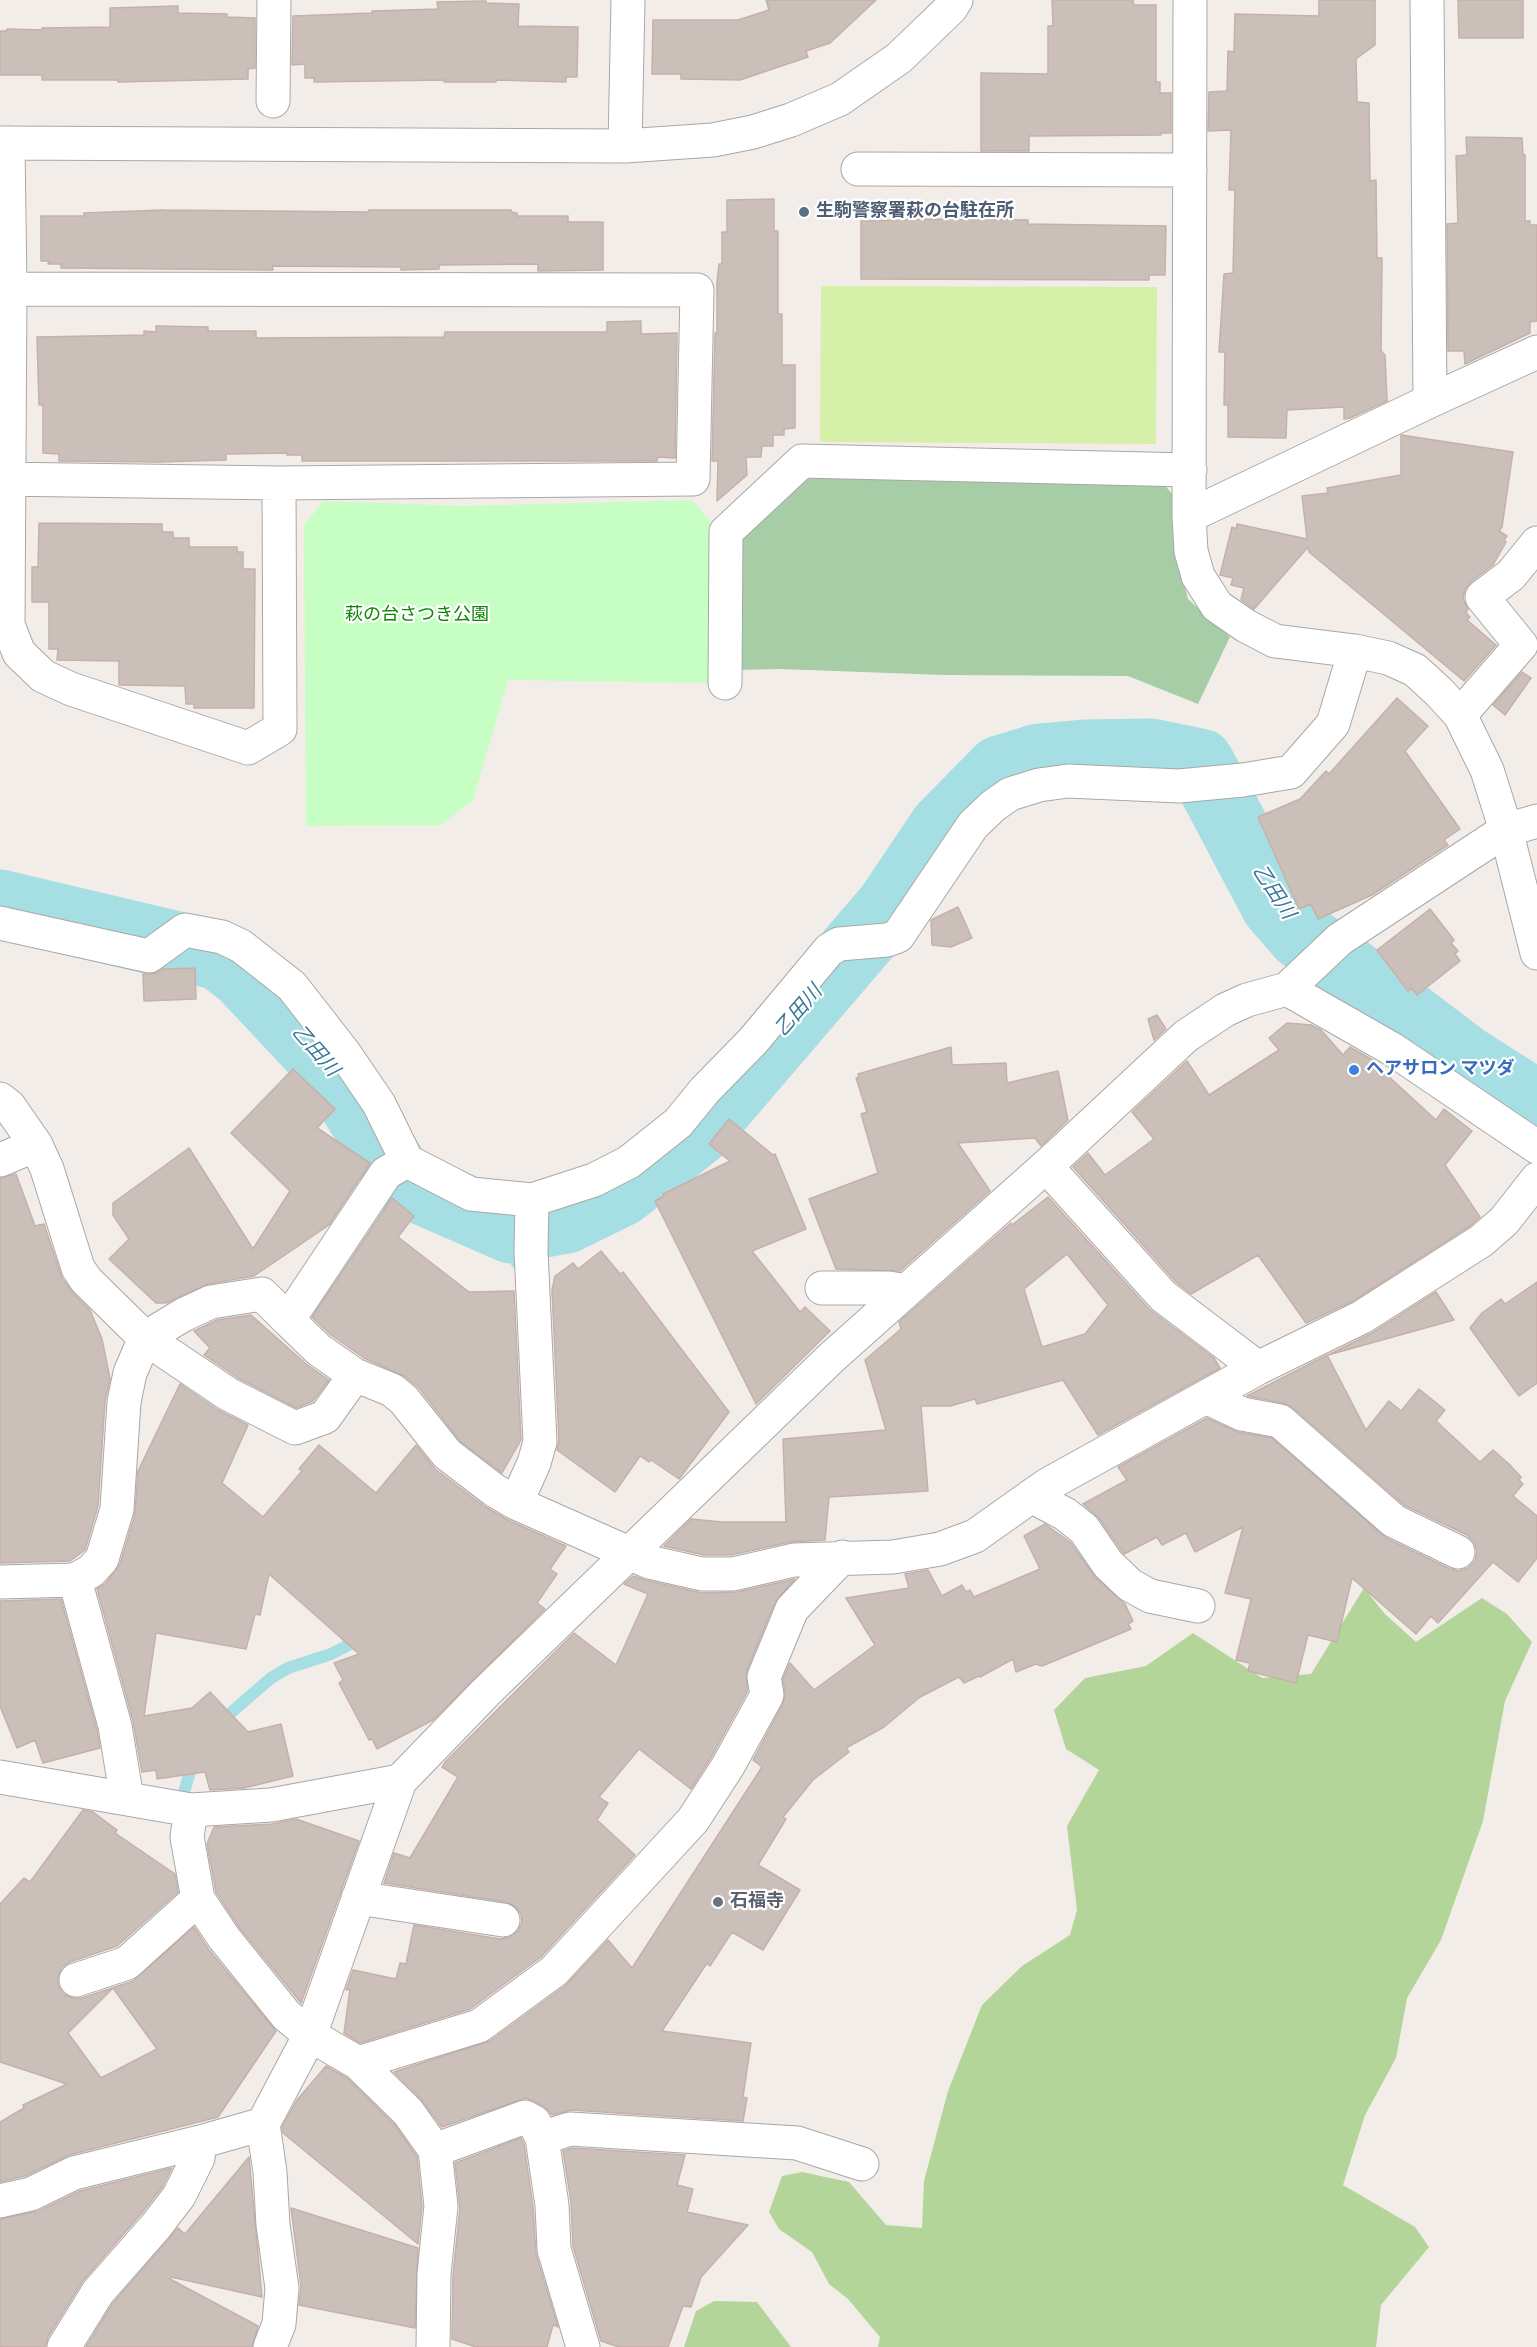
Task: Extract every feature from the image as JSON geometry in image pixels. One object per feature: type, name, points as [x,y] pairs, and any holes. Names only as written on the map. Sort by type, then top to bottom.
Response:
[{"type":"street","points":[[273,101],[274,0]]},
{"type":"street","points":[[625,146],[628,0]]},
{"type":"street","points":[[279,483],[280,729],[248,748],[71,689],[43,676],[18,653],[8,625],[4,479],[4,143],[625,146],[713,140],[753,132],[814,111],[840,99],[899,58],[951,8],[956,0]]},
{"type":"street","points":[[1190,0],[1189,516],[1191,551],[1198,576],[1217,606],[1246,626],[1275,641],[1355,651],[1388,658],[1415,670],[1460,715],[1487,770],[1506,830],[1537,953]]},
{"type":"street","points":[[1427,0],[1430,401]]},
{"type":"street","points":[[858,169],[1190,170]]},
{"type":"street","points":[[4,479],[279,483],[693,479],[697,290],[5,289]]},
{"type":"street","points":[[1189,516],[1537,352]]},
{"type":"street","points":[[725,683],[726,532],[802,461],[1190,470]]},
{"type":"street","points":[[1460,715],[1521,645],[1482,597],[1511,575],[1537,543]]},
{"type":"street","points":[[0,923],[149,956],[185,930],[222,937],[241,946],[292,986],[339,1045],[379,1104],[407,1161],[471,1194],[532,1200],[594,1180],[629,1162],[678,1123],[705,1090],[753,1041],[829,950],[838,944],[887,940],[898,936],[973,825],[1010,794],[1039,785],[1068,781],[1179,786],[1243,780],[1291,772],[1333,724],[1355,651]]},
{"type":"street","points":[[270,2347],[279,2324],[282,2288],[263,2124],[310,2035],[400,1781],[486,1692],[831,1358],[1046,1166],[1186,1036],[1225,1010],[1247,1000],[1287,989],[1340,939],[1506,830],[1537,821]]},
{"type":"street","points":[[1287,989],[1392,1049],[1537,1147]]},
{"type":"street","points":[[0,1099],[9,1106],[36,1145],[47,1169],[78,1268],[86,1280],[145,1338],[228,1394],[295,1428],[325,1417],[355,1375]]},
{"type":"street","points":[[0,1160],[36,1145]]},
{"type":"street","points":[[288,1320],[386,1173],[407,1161]]},
{"type":"street","points":[[1046,1166],[1163,1296],[1258,1368]]},
{"type":"street","points":[[0,1582],[75,1580],[91,1571],[102,1559],[117,1509],[124,1402],[130,1373],[145,1338],[183,1315],[211,1302],[262,1294],[319,1350],[355,1375],[392,1390],[404,1400],[447,1454],[505,1496],[650,1562],[702,1574],[733,1574],[794,1560],[892,1557],[940,1549],[975,1536],[1047,1485],[1258,1368],[1362,1317],[1481,1241],[1504,1221],[1537,1179]]},
{"type":"street","points":[[505,1496],[534,1463],[540,1442],[531,1251],[532,1200]]},
{"type":"street","points":[[822,1288],[889,1288],[906,1291]]},
{"type":"street","points":[[1206,1397],[1242,1414],[1280,1421],[1394,1521],[1458,1552]]},
{"type":"street","points":[[1031,1496],[1065,1514],[1084,1529],[1108,1564],[1130,1585],[1150,1596],[1198,1606]]},
{"type":"street","points":[[940,1549],[985,1558]]},
{"type":"street","points":[[358,2063],[479,2026],[554,1971],[693,1820],[728,1766],[766,1695],[764,1677],[792,1609],[842,1557]]},
{"type":"street","points":[[75,1580],[115,1726],[127,1799]]},
{"type":"street","points":[[0,1777],[191,1810],[271,1805],[400,1781]]},
{"type":"street","points":[[191,1810],[187,1837],[198,1899],[224,1938],[286,2015],[310,2035],[358,2063],[408,2112],[435,2150],[441,2206],[434,2274],[434,2347]]},
{"type":"street","points":[[358,1898],[504,1920]]},
{"type":"street","points":[[76,1980],[127,1963],[198,1899]]},
{"type":"street","points":[[435,2150],[525,2117],[534,2122],[542,2138],[552,2205],[554,2249],[583,2347]]},
{"type":"street","points":[[0,2201],[32,2194],[74,2173],[263,2124]]},
{"type":"street","points":[[542,2138],[570,2129],[797,2143],[862,2164]]},
{"type":"street","points":[[64,2347],[98,2292],[179,2196],[198,2158],[200,2142]]},
{"type":"green space","points":[[821,286],[1157,287],[1156,444],[820,442]]},
{"type":"green space","points":[[814,474],[1163,483],[1177,500],[1173,539],[1188,599],[1230,637],[1198,704],[1128,676],[944,675],[780,669],[736,670],[740,538]]},
{"type":"green space","name":"萩の台さつき公園","points":[[692,500],[714,525],[711,683],[508,680],[473,800],[441,825],[306,826],[304,526],[323,501],[463,506]]},
{"type":"green space","points":[[1364,1588],[1385,1614],[1416,1642],[1482,1598],[1507,1614],[1532,1642],[1505,1701],[1483,1821],[1441,1940],[1407,1998],[1396,2058],[1365,2115],[1343,2185],[1415,2227],[1429,2247],[1381,2305],[1376,2347],[878,2347],[880,2337],[848,2299],[829,2284],[812,2252],[779,2229],[769,2212],[782,2176],[802,2172],[849,2182],[886,2225],[922,2228],[924,2181],[948,2091],[982,2005],[1022,1966],[1070,1935],[1077,1910],[1067,1826],[1099,1770],[1066,1749],[1054,1710],[1085,1678],[1146,1666],[1193,1633],[1262,1678],[1311,1674]]},
{"type":"green space","points":[[714,2301],[757,2302],[791,2347],[684,2347],[696,2311]]},
{"type":"building","points":[[766,0],[876,0],[830,43],[806,51],[808,57],[740,80],[681,79],[681,74],[652,74],[653,20],[738,20],[769,10]]},
{"type":"building","points":[[1052,0],[1133,0],[1134,5],[1156,5],[1156,82],[1160,82],[1160,93],[1171,93],[1171,133],[1029,136],[1029,151],[981,151],[981,73],[1048,74],[1048,26],[1053,26]]},
{"type":"building","points":[[1319,0],[1375,0],[1375,45],[1356,59],[1357,102],[1369,103],[1370,181],[1376,180],[1377,258],[1382,258],[1381,351],[1385,355],[1387,401],[1344,419],[1344,407],[1287,410],[1286,438],[1228,437],[1228,405],[1224,405],[1225,352],[1219,352],[1224,274],[1233,273],[1235,190],[1229,190],[1231,130],[1208,131],[1209,92],[1227,91],[1228,51],[1234,52],[1235,14],[1319,16]]},
{"type":"building","points":[[1458,0],[1523,0],[1523,38],[1459,38]]},
{"type":"building","points":[[486,1],[486,3],[519,4],[518,26],[578,27],[577,77],[566,77],[566,82],[496,80],[496,82],[444,82],[444,80],[314,82],[314,78],[305,78],[305,64],[292,65],[293,16],[438,9],[437,2]]},
{"type":"building","points":[[178,6],[178,13],[227,14],[227,17],[255,18],[255,68],[248,69],[248,79],[118,82],[118,80],[42,80],[42,75],[0,75],[0,31],[110,27],[110,8]]},
{"type":"building","points":[[1466,137],[1522,138],[1523,155],[1525,155],[1525,221],[1530,221],[1530,225],[1537,225],[1537,321],[1530,322],[1530,333],[1465,364],[1464,351],[1448,351],[1447,224],[1458,223],[1456,156],[1467,155]]},
{"type":"building","points":[[774,199],[774,231],[778,231],[778,314],[782,314],[782,365],[795,365],[795,428],[784,429],[784,435],[773,435],[773,446],[762,446],[761,457],[746,457],[747,475],[717,501],[718,461],[712,461],[715,333],[717,333],[717,282],[719,264],[722,264],[722,232],[727,232],[727,200]]},
{"type":"building","points":[[163,210],[369,212],[369,210],[511,210],[517,213],[517,216],[568,216],[568,222],[603,222],[603,270],[538,271],[538,264],[439,265],[439,269],[401,270],[401,267],[272,266],[273,270],[61,268],[61,264],[48,264],[49,261],[41,261],[41,216],[84,216],[84,213]]},
{"type":"building","points":[[1028,220],[1028,224],[1166,226],[1165,275],[1149,275],[1149,280],[861,279],[861,221]]},
{"type":"building","points":[[641,321],[641,334],[677,333],[675,458],[658,457],[657,461],[302,461],[302,455],[287,455],[287,453],[226,454],[226,460],[159,462],[59,461],[59,454],[43,453],[43,405],[39,405],[37,337],[144,335],[144,331],[156,332],[156,326],[208,327],[208,331],[256,331],[256,338],[444,337],[445,332],[607,332],[607,322]]},
{"type":"building","points":[[1401,435],[1513,452],[1502,527],[1499,531],[1507,536],[1504,540],[1506,542],[1493,565],[1465,589],[1463,599],[1468,609],[1466,613],[1470,617],[1467,620],[1496,645],[1464,681],[1309,552],[1308,547],[1254,609],[1241,600],[1244,588],[1231,585],[1233,578],[1220,575],[1232,527],[1236,529],[1237,524],[1307,539],[1302,496],[1328,493],[1327,488],[1401,475]]},
{"type":"building","points":[[39,523],[162,524],[162,532],[173,532],[173,538],[189,538],[189,547],[237,547],[237,552],[243,552],[243,569],[255,569],[254,708],[194,708],[194,704],[186,704],[185,686],[119,685],[119,661],[57,660],[58,649],[49,649],[49,602],[32,602],[32,567],[38,567]]},
{"type":"building","points":[[1522,672],[1531,678],[1505,715],[1493,705]]},
{"type":"building","points":[[1397,698],[1428,726],[1405,751],[1460,829],[1444,840],[1448,845],[1372,895],[1318,919],[1311,904],[1299,909],[1258,817],[1300,799],[1326,771],[1329,774]]},
{"type":"building","points":[[958,907],[972,938],[951,947],[932,945],[931,920]]},
{"type":"building","points":[[1430,909],[1454,940],[1451,943],[1458,951],[1455,954],[1460,961],[1417,995],[1412,988],[1408,991],[1377,950]]},
{"type":"building","points":[[195,968],[196,999],[144,1001],[143,974],[153,974],[163,969]]},
{"type":"building","points":[[1157,1015],[1166,1029],[1154,1040],[1148,1019]]},
{"type":"building","points":[[1287,1023],[1311,1025],[1321,1030],[1343,1055],[1350,1047],[1376,1062],[1375,1064],[1436,1120],[1444,1109],[1472,1131],[1445,1165],[1480,1217],[1470,1226],[1353,1301],[1306,1323],[1258,1255],[1191,1294],[1176,1282],[1073,1167],[1088,1153],[1105,1175],[1154,1139],[1132,1112],[1187,1061],[1209,1095],[1279,1050],[1269,1038]]},
{"type":"building","points":[[951,1047],[952,1065],[1006,1063],[1007,1083],[1058,1071],[1068,1120],[1041,1146],[1035,1138],[958,1143],[990,1191],[900,1271],[836,1269],[809,1199],[878,1173],[861,1114],[867,1112],[856,1078],[859,1077],[858,1074]]},
{"type":"building","points":[[293,1069],[335,1109],[317,1128],[370,1163],[329,1225],[254,1276],[208,1284],[166,1303],[156,1303],[109,1259],[129,1239],[113,1215],[113,1203],[189,1148],[253,1249],[290,1191],[231,1133]]},
{"type":"building","points":[[729,1119],[773,1155],[775,1154],[806,1229],[752,1251],[800,1312],[805,1307],[830,1331],[756,1404],[655,1201],[664,1196],[663,1194],[730,1161],[709,1144]]},
{"type":"building","points":[[16,1174],[35,1226],[44,1224],[62,1278],[90,1310],[102,1339],[110,1379],[105,1401],[98,1506],[85,1550],[70,1561],[0,1563],[0,1178]]},
{"type":"building","points":[[1048,1197],[1149,1309],[1214,1358],[1220,1368],[1098,1435],[1063,1380],[977,1404],[975,1399],[950,1406],[921,1406],[928,1491],[829,1497],[825,1540],[790,1542],[731,1555],[704,1555],[664,1546],[691,1519],[722,1522],[786,1522],[783,1439],[886,1430],[865,1360],[901,1329],[899,1322],[1011,1223],[1012,1225]],"holes":[[[1067,1254],[1108,1305],[1085,1334],[1042,1347],[1024,1289]]]},
{"type":"building","points":[[392,1198],[414,1216],[398,1237],[469,1292],[514,1291],[521,1440],[502,1473],[460,1441],[419,1388],[404,1376],[364,1358],[331,1335],[312,1317]]},
{"type":"building","points":[[601,1251],[620,1274],[623,1272],[729,1412],[679,1479],[651,1460],[649,1462],[640,1456],[615,1492],[557,1450],[559,1441],[552,1290],[555,1276],[573,1263],[578,1269]]},
{"type":"building","points":[[1537,1282],[1537,1383],[1519,1396],[1470,1328],[1482,1313],[1501,1299],[1505,1304]]},
{"type":"building","points":[[1436,1292],[1454,1320],[1328,1355],[1372,1333]]},
{"type":"building","points":[[251,1315],[306,1364],[329,1380],[313,1401],[296,1408],[238,1378],[204,1355],[210,1348],[194,1331],[217,1320]]},
{"type":"building","points":[[1327,1355],[1366,1430],[1389,1401],[1401,1411],[1419,1389],[1445,1410],[1436,1421],[1480,1462],[1493,1450],[1509,1464],[1521,1477],[1519,1480],[1523,1484],[1513,1496],[1537,1516],[1537,1558],[1518,1582],[1493,1562],[1438,1623],[1431,1616],[1416,1634],[1352,1578],[1337,1642],[1308,1635],[1296,1683],[1248,1671],[1250,1663],[1236,1660],[1251,1599],[1225,1593],[1243,1527],[1195,1552],[1186,1533],[1162,1545],[1157,1537],[1124,1554],[1099,1518],[1083,1504],[1127,1480],[1118,1467],[1207,1418],[1238,1432],[1272,1438],[1386,1538],[1450,1569],[1459,1571],[1468,1568],[1475,1561],[1477,1551],[1474,1542],[1467,1535],[1404,1505],[1292,1407],[1247,1396]]},
{"type":"building","points":[[180,1384],[218,1410],[248,1425],[222,1483],[263,1517],[302,1471],[299,1469],[319,1445],[376,1493],[416,1445],[435,1469],[484,1506],[508,1520],[566,1546],[550,1569],[557,1574],[537,1603],[545,1609],[433,1720],[377,1749],[372,1739],[369,1740],[339,1683],[343,1680],[334,1663],[359,1654],[269,1574],[260,1615],[255,1614],[246,1649],[156,1633],[144,1716],[192,1708],[210,1692],[248,1732],[281,1724],[293,1776],[244,1788],[210,1790],[205,1772],[157,1779],[156,1770],[142,1772],[133,1721],[97,1589],[105,1584],[120,1564],[135,1514],[138,1471]]},
{"type":"building","points":[[1045,1524],[1070,1542],[1095,1577],[1125,1604],[1133,1621],[1128,1624],[1131,1629],[1042,1666],[1036,1664],[1016,1672],[1013,1659],[980,1677],[964,1683],[959,1677],[920,1697],[884,1727],[846,1748],[849,1752],[813,1780],[783,1817],[786,1819],[758,1865],[800,1890],[763,1950],[732,1932],[710,1966],[707,1963],[662,2031],[751,2043],[743,2097],[747,2098],[743,2121],[571,2110],[552,2115],[543,2106],[526,2098],[442,2127],[421,2099],[394,2072],[490,2041],[565,1986],[608,1940],[632,1968],[762,1767],[753,1760],[783,1704],[785,1692],[783,1679],[790,1663],[814,1690],[875,1645],[846,1598],[909,1588],[905,1574],[928,1570],[942,1596],[962,1585],[966,1592],[970,1590],[974,1597],[1040,1569],[1024,1536]]},
{"type":"building","points":[[633,1576],[702,1593],[737,1592],[795,1579],[775,1602],[747,1670],[747,1692],[691,1789],[639,1749],[599,1797],[608,1803],[597,1820],[635,1855],[541,1957],[470,2009],[360,2043],[344,2033],[350,1989],[346,1990],[353,1970],[396,1979],[400,1963],[406,1964],[414,1925],[500,1939],[510,1937],[518,1931],[522,1922],[521,1914],[515,1906],[506,1902],[384,1883],[394,1853],[410,1858],[458,1777],[442,1767],[446,1761],[574,1633],[616,1665],[648,1594],[624,1584]]},
{"type":"building","points":[[61,1599],[100,1748],[43,1763],[35,1740],[17,1748],[0,1706],[0,1601]]},
{"type":"building","points":[[83,1810],[93,1812],[117,1830],[115,1833],[175,1874],[178,1892],[117,1946],[70,1962],[62,1967],[58,1985],[63,1994],[72,1998],[82,1998],[133,1981],[194,1927],[209,1950],[276,2031],[218,2117],[69,2155],[25,2176],[0,2182],[0,2122],[24,2108],[23,2105],[67,2084],[0,2062],[0,1904],[24,1878],[30,1882]],"holes":[[[113,1988],[157,2049],[101,2078],[68,2033]]]},
{"type":"building","points":[[296,1819],[359,1841],[301,2003],[239,1927],[216,1892],[207,1844],[214,1827],[272,1824]]},
{"type":"building","points":[[326,2066],[347,2078],[394,2124],[417,2157],[422,2206],[418,2244],[283,2133],[282,2127],[297,2100]]},
{"type":"building","points":[[521,2138],[524,2144],[533,2207],[536,2254],[558,2327],[553,2325],[547,2347],[476,2347],[452,2339],[453,2275],[460,2208],[455,2163]]},
{"type":"building","points":[[572,2148],[685,2155],[677,2185],[693,2189],[687,2212],[748,2225],[701,2277],[691,2307],[683,2306],[668,2347],[619,2347],[601,2341],[573,2246],[571,2202],[563,2151]]},
{"type":"building","points":[[249,2157],[262,2297],[171,2277],[170,2279],[258,2326],[252,2347],[86,2347],[113,2303],[178,2228],[185,2234]]},
{"type":"building","points":[[172,2168],[163,2186],[141,2214],[82,2282],[48,2337],[45,2347],[0,2347],[0,2219],[39,2211],[80,2191]]},
{"type":"building","points":[[291,2208],[418,2248],[415,2328],[299,2305],[301,2286]]},
{"type":"waterway","name":"乙田川","points":[[0,904],[220,956],[243,974],[333,1070],[401,1181],[511,1229],[566,1219],[621,1192],[698,1131],[890,907],[943,828],[1000,770],[1039,758],[1084,754],[1151,753],[1200,763],[1275,905],[1301,935],[1466,1060],[1537,1105]]},
{"type":"waterway","points":[[511,1229],[517,1263]]},
{"type":"waterway","points":[[219,1723],[271,1678],[288,1668],[331,1654],[362,1638]]},
{"type":"waterway","points":[[183,1795],[194,1759]]},
{"type":"place","name":"生駒警察署萩の台駐在所","points":[[804,212]]},
{"type":"place","name":"ヘアサロン マツダ","points":[[1354,1070]]},
{"type":"place","name":"石福寺","points":[[718,1902]]}]
